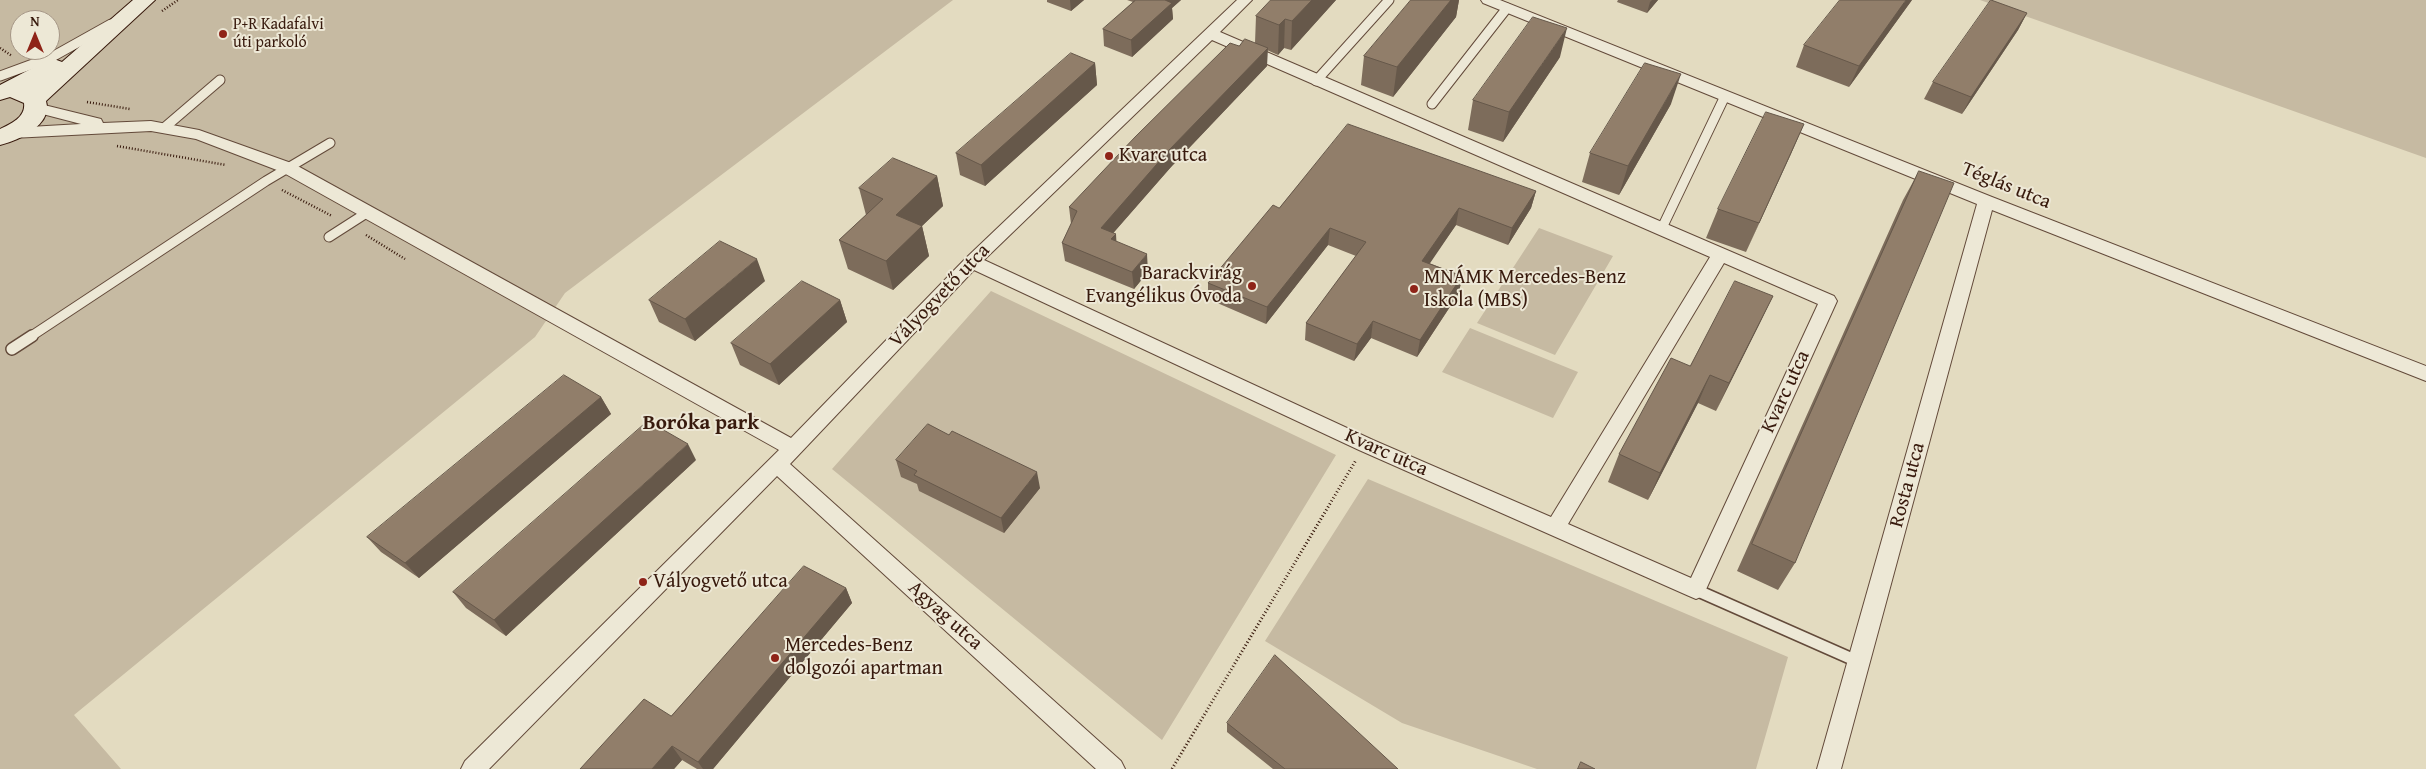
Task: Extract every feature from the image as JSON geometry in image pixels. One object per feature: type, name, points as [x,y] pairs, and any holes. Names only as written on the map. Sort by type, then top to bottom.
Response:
[{"type":"street","points":[[6,136],[29,120],[36,104],[104,35],[144,0]]},
{"type":"street","name":"Vályogvető utca","points":[[473,769],[793,448],[972,262],[1212,34],[1245,0]]},
{"type":"street","name":"Téglás utca","points":[[1488,0],[1986,201],[2426,374]]},
{"type":"street","points":[[1212,34],[1316,81],[1720,255],[1555,528]]},
{"type":"street","points":[[0,93],[38,76],[104,35]]},
{"type":"street","points":[[0,93],[23,94],[36,104],[108,127]]},
{"type":"street","points":[[6,136],[108,127],[164,128],[228,144],[288,168],[793,448]]},
{"type":"street","name":"Rosta utca","points":[[1829,769],[1986,201]]},
{"type":"street","name":"Kvarc utca","points":[[972,262],[1366,445],[1696,590],[1828,300],[1720,255]]},
{"type":"street","name":"Agyag utca","points":[[777,464],[1113,769]]},
{"type":"lane","points":[[1316,81],[1389,0]]},
{"type":"lane","points":[[1432,104],[1507,8]]},
{"type":"lane","points":[[0,76],[26,68],[54,56],[87,35],[123,18]]},
{"type":"lane","points":[[164,128],[220,80]]},
{"type":"lane","points":[[1661,230],[1725,96]]},
{"type":"lane","points":[[12,349],[266,181],[330,143]]},
{"type":"lane","points":[[329,238],[368,212]]},
{"type":"lane","points":[[1696,590],[1859,662]]},
{"type":"path","points":[[115,146],[230,166]]},
{"type":"path","points":[[266,181],[348,225],[405,259]]},
{"type":"path","points":[[1172,769],[1366,445]]},
{"type":"shaded area","points":[[0,0],[953,0],[565,293],[535,337],[74,715],[121,769],[0,769]]},
{"type":"shaded area","points":[[1980,0],[2426,0],[2426,158]]},
{"type":"shaded area","points":[[1539,228],[1613,256],[1555,355],[1477,323]]},
{"type":"shaded area","points":[[991,291],[1336,455],[1162,740],[832,469]]},
{"type":"shaded area","points":[[1470,328],[1578,372],[1553,418],[1442,372]]},
{"type":"shaded area","points":[[1368,479],[1788,657],[1756,769],[1537,769],[1402,723],[1265,641]]},
{"type":"building","points":[[1136,0],[1165,0],[1172,3],[1131,40],[1103,29]]},
{"type":"building","points":[[1271,0],[1312,0],[1292,21],[1285,19],[1279,25],[1256,16]]},
{"type":"building","points":[[1411,0],[1451,0],[1397,67],[1364,56]]},
{"type":"building","points":[[1840,0],[1906,0],[1859,66],[1804,45]]},
{"type":"building","points":[[1991,0],[2027,13],[1971,97],[1933,82]]},
{"type":"building","points":[[1533,17],[1567,28],[1509,112],[1473,100]]},
{"type":"building","points":[[1245,39],[1268,48],[1170,149],[1101,228],[1116,234],[1111,239],[1147,254],[1132,272],[1062,243],[1077,211],[1069,207],[1135,137],[1230,43],[1239,46]]},
{"type":"building","points":[[1071,53],[1095,63],[981,165],[956,153]]},
{"type":"building","points":[[1645,63],[1681,74],[1628,166],[1590,153]]},
{"type":"building","points":[[1766,112],[1804,124],[1759,223],[1718,209]]},
{"type":"building","points":[[1348,124],[1536,191],[1512,228],[1459,208],[1422,261],[1462,276],[1420,340],[1373,321],[1357,344],[1306,323],[1366,242],[1330,228],[1267,307],[1208,283],[1273,205],[1279,208]]},
{"type":"building","points":[[893,158],[937,176],[896,215],[922,226],[886,261],[839,240],[883,199],[859,188]]},
{"type":"building","points":[[1919,171],[1954,183],[1795,563],[1752,544]]},
{"type":"building","points":[[720,241],[757,259],[685,319],[649,300]]},
{"type":"building","points":[[802,281],[840,300],[770,364],[731,343]]},
{"type":"building","points":[[1735,281],[1773,296],[1729,383],[1710,375],[1660,473],[1619,454],[1671,358],[1690,366]]},
{"type":"building","points":[[564,375],[601,397],[405,563],[367,537]]},
{"type":"building","points":[[648,421],[688,444],[494,620],[453,592]]},
{"type":"building","points":[[928,424],[949,435],[952,431],[1037,472],[1001,518],[914,475],[917,471],[896,460]]},
{"type":"building","name":"Mercedes-Benz dolgozói apartman","points":[[804,566],[846,588],[698,762],[672,746],[652,769],[580,769],[644,699],[671,716]]},
{"type":"building","points":[[1275,655],[1398,769],[1285,769],[1227,723]]},
{"type":"building","points":[[1581,762],[1595,769],[1578,769]]},
{"type":"place","name":"P+R Kadafalvi úti parkoló","points":[[223,34]]},
{"type":"place","name":"Kvarc utca","points":[[1109,156]]},
{"type":"place","name":"Barackvirág Evangélikus Óvoda","points":[[1252,286]]},
{"type":"place","name":"MNÁMK Mercedes-Benz Iskola (MBS)","points":[[1414,289]]},
{"type":"place","name":"Vályogvető utca","points":[[643,582]]},
{"type":"place","name":"Mercedes-Benz dolgozói apartman","points":[[775,658]]},
{"type":"district","name":"Boróka park","points":[[701,424]]}]
